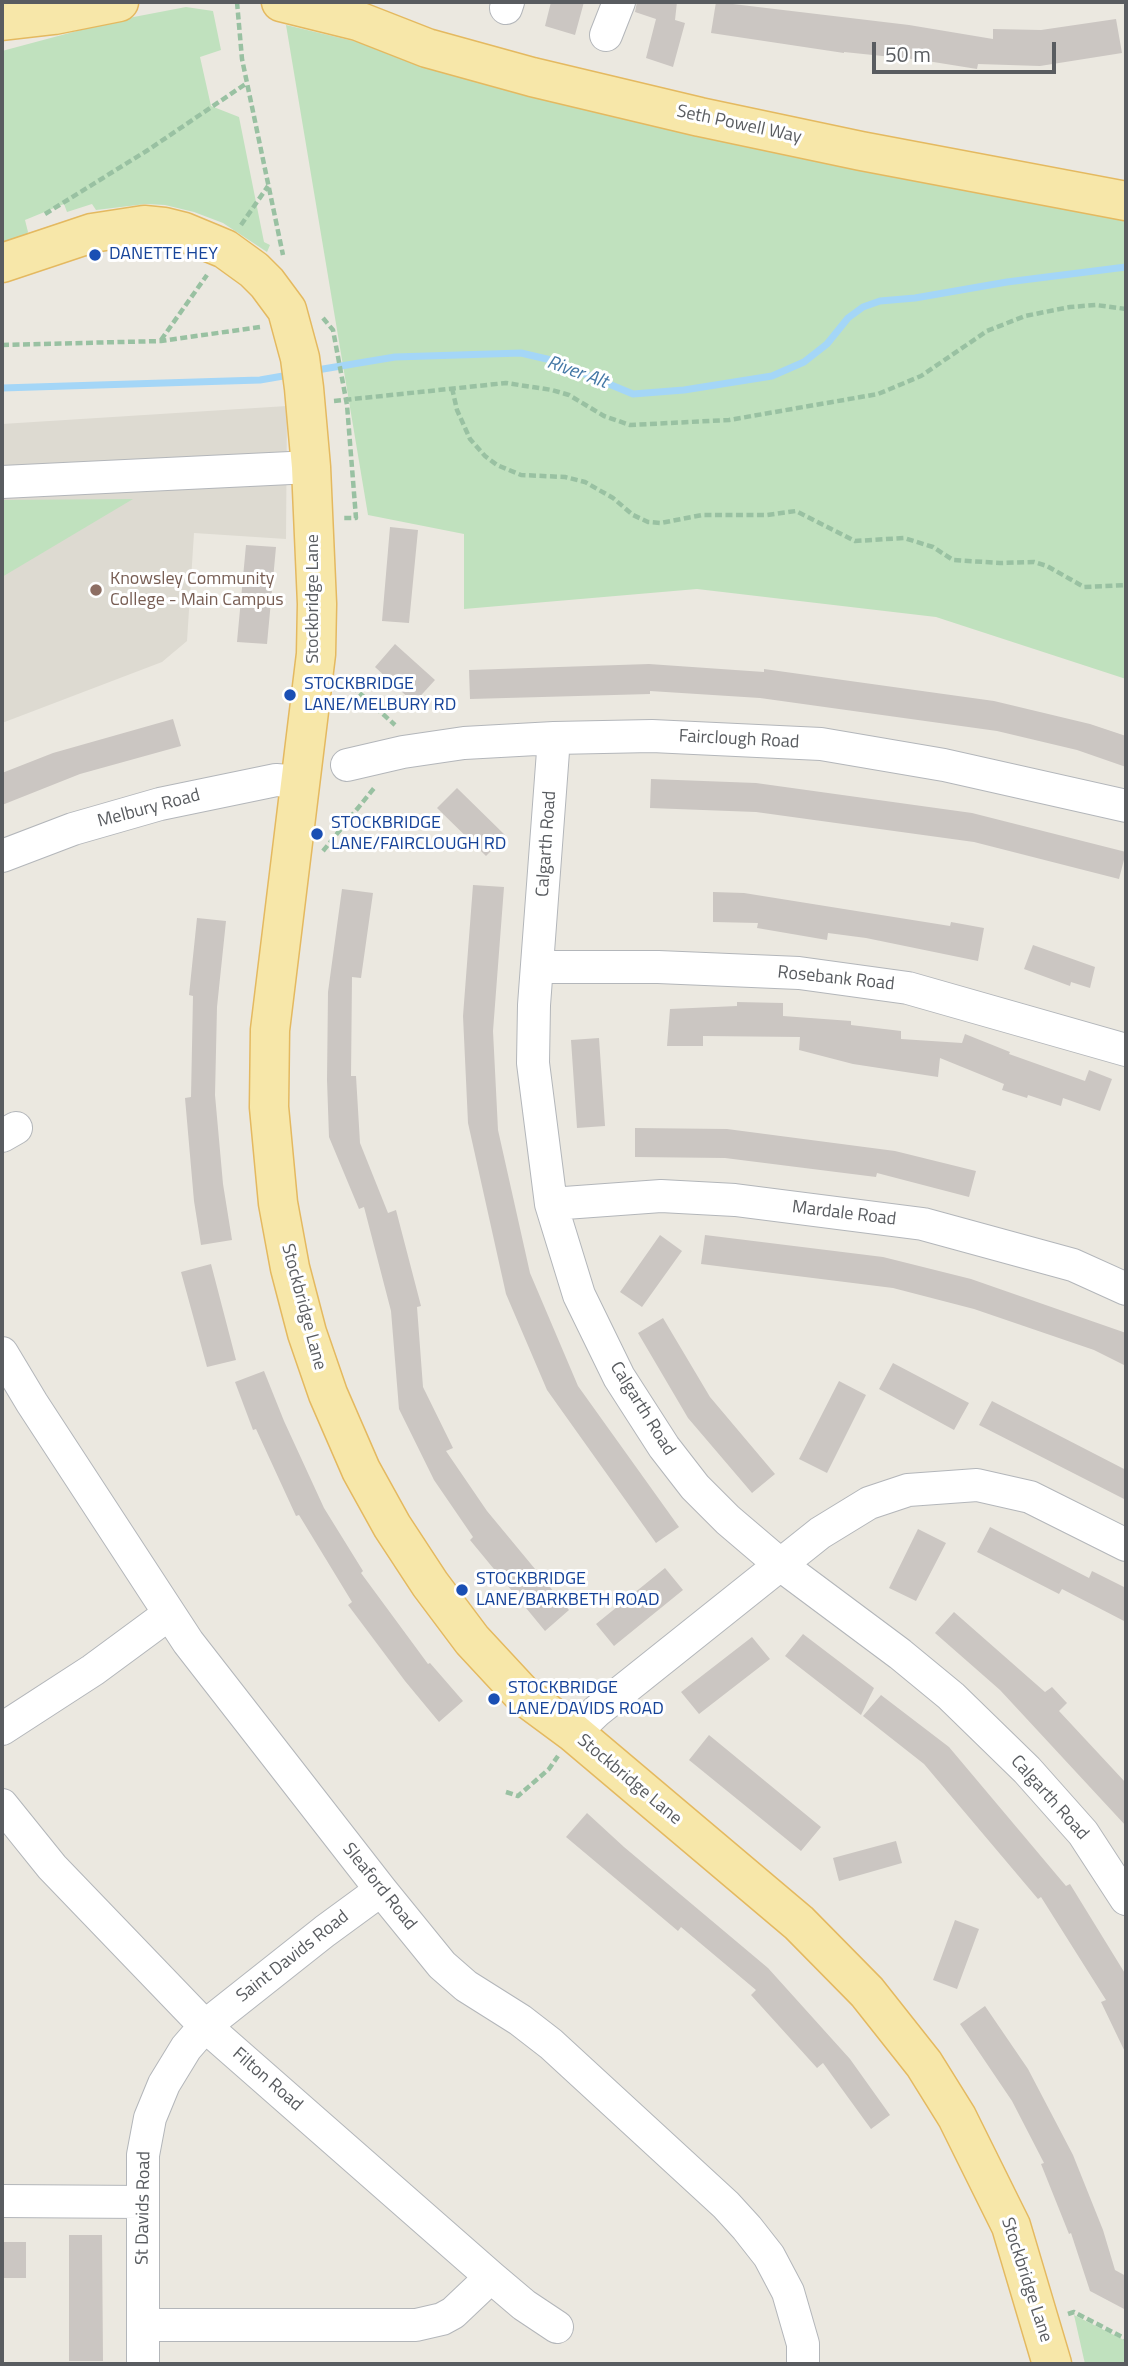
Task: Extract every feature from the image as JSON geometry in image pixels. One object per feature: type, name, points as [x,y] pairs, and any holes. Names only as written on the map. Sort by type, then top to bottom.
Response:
[{"type":"main road","points":[[2,21],[64,8],[118,2]]},
{"type":"main road","name":"Seth Powell Way","points":[[281,2],[344,11],[427,48],[532,77],[700,117],[861,152],[1126,201]]},
{"type":"main road","name":"Stockbridge Lane","points":[[2,263],[92,233],[119,227],[144,225],[184,232],[225,249],[254,270],[278,297],[309,356],[317,604],[316,654],[270,1030],[269,1107],[278,1203],[290,1268],[307,1333],[328,1394],[361,1469],[392,1526],[430,1584],[472,1640],[524,1696],[574,1733],[799,1923],[867,1992],[924,2064],[957,2117],[1011,2226],[1052,2364]]},
{"type":"street","points":[[606,35],[619,2]]},
{"type":"street","points":[[2,482],[311,467]]},
{"type":"street","name":"Fairclough Road","points":[[347,765],[402,752],[464,743],[554,738],[652,736],[821,744],[944,765],[1126,806]]},
{"type":"street","name":"Calgarth Road","points":[[554,738],[537,967],[533,1063],[551,1204],[579,1295],[626,1388],[664,1447],[695,1487],[728,1520],[782,1566],[900,1654],[951,1696],[1027,1770],[1083,1833],[1126,1899]]},
{"type":"street","name":"Melbury Road","points":[[2,856],[73,829],[160,804],[276,779],[301,782]]},
{"type":"street","name":"Rosebank Road","points":[[537,967],[658,967],[799,973],[908,988],[1126,1050]]},
{"type":"street","name":"Mardale Road","points":[[551,1204],[661,1196],[735,1200],[923,1224],[1073,1265],[1126,1289]]},
{"type":"street","name":"Sleaford Road","points":[[2,1353],[169,1614],[381,1890],[454,1977],[520,2020],[551,2044],[726,2205],[747,2228],[769,2256],[788,2292],[803,2344],[803,2364]]},
{"type":"street","points":[[574,1733],[597,1711],[820,1534],[869,1503],[908,1490],[977,1485],[1030,1497],[1126,1545]]},
{"type":"street","points":[[2,1729],[93,1670],[169,1614]]},
{"type":"street","name":"Filton Road","points":[[2,1805],[52,1867],[205,2026],[491,2277],[524,2305],[557,2327]]},
{"type":"street","name":"Saint Davids Road","points":[[205,2026],[381,1890]]},
{"type":"street","name":"St Davids Road","points":[[143,2364],[143,2155],[153,2110],[174,2066],[205,2026]]},
{"type":"street","points":[[2,2201],[142,2202]]},
{"type":"street","points":[[143,2325],[416,2325],[442,2319],[453,2313],[491,2277]]},
{"type":"path","points":[[237,2],[242,60],[285,267]]},
{"type":"path","points":[[56,246],[42,216],[148,150],[247,83]]},
{"type":"path","points":[[236,233],[269,186]]},
{"type":"path","points":[[161,341],[209,271]]},
{"type":"path","points":[[346,399],[506,383],[552,390],[582,401],[616,422],[630,425],[729,420],[878,394],[921,376],[988,331],[1026,316],[1083,306],[1126,309]]},
{"type":"path","points":[[2,345],[161,341],[309,356],[342,378],[346,399],[356,518],[332,519]]},
{"type":"path","points":[[309,356],[346,399]]},
{"type":"path","points":[[452,388],[457,410],[470,439],[497,465],[521,475],[565,477],[585,482],[613,498],[633,515],[648,522],[661,523],[702,515],[796,512],[855,541],[904,538],[933,547],[953,560],[1034,562],[1047,566],[1084,587],[1126,585]]},
{"type":"path","points":[[316,654],[403,732],[402,752],[319,856]]},
{"type":"path","points":[[506,1792],[518,1797],[548,1769],[574,1733]]},
{"type":"path","points":[[1041,2323],[1074,2312],[1126,2339]]},
{"type":"shaded area","name":"Knowsley Community College - Main Campus","points":[[287,406],[286,539],[194,533],[187,641],[162,662],[2,723],[2,424]]},
{"type":"green space","points":[[186,7],[213,11],[221,50],[200,57],[211,106],[239,117],[264,242],[270,245],[267,252],[223,223],[194,212],[165,205],[146,204],[96,210],[92,204],[67,212],[64,204],[25,220],[28,232],[26,236],[2,243],[2,51],[118,20]]},
{"type":"green space","points":[[286,25],[795,146],[1126,212],[1126,679],[936,617],[697,589],[464,609],[464,534],[368,515]]},
{"type":"green space","points":[[133,499],[2,577],[2,500]]},
{"type":"green space","points":[[1074,2315],[1126,2341],[1126,2364],[1085,2364]]},
{"type":"building","points":[[551,2],[584,2],[575,35],[545,26]]},
{"type":"building","points":[[637,2],[677,2],[675,20],[685,23],[673,67],[646,58],[656,19],[635,12]]},
{"type":"building","points":[[716,2],[909,25],[993,39],[993,29],[1041,30],[1116,19],[1122,53],[1040,66],[978,64],[977,69],[921,60],[844,53],[711,33]]},
{"type":"building","points":[[390,527],[418,530],[409,623],[382,621]]},
{"type":"building","points":[[246,545],[276,547],[267,644],[237,642]]},
{"type":"building","points":[[395,644],[435,680],[414,703],[375,667]]},
{"type":"building","points":[[649,664],[764,672],[764,669],[994,701],[1090,724],[1126,736],[1126,767],[1077,750],[997,731],[760,698],[650,691],[650,694],[470,699],[469,670]]},
{"type":"building","points":[[173,719],[181,746],[80,774],[2,805],[2,773],[53,753]]},
{"type":"building","points":[[651,779],[756,783],[972,813],[1126,852],[1119,879],[974,842],[756,812],[650,808]]},
{"type":"building","points":[[457,788],[506,836],[486,856],[437,808]]},
{"type":"building","points":[[473,885],[504,887],[493,1031],[498,1130],[530,1273],[578,1386],[679,1527],[656,1543],[547,1390],[506,1294],[468,1123],[463,1016]]},
{"type":"building","points":[[342,889],[373,893],[361,978],[352,977],[351,1076],[356,1076],[360,1143],[388,1213],[396,1210],[421,1306],[417,1307],[423,1387],[453,1448],[446,1451],[487,1511],[569,1610],[545,1631],[470,1540],[473,1537],[434,1480],[399,1409],[391,1311],[364,1207],[359,1209],[329,1137],[328,992]]},
{"type":"building","points":[[713,892],[744,893],[950,926],[951,922],[984,928],[978,961],[866,938],[828,933],[827,940],[757,928],[758,923],[713,922]]},
{"type":"building","points":[[197,918],[226,921],[217,1007],[215,1095],[223,1184],[232,1240],[201,1245],[194,1201],[185,1098],[191,1097],[193,996],[189,995]]},
{"type":"building","points":[[1033,945],[1095,967],[1090,988],[1071,982],[1070,986],[1024,969]]},
{"type":"building","points":[[737,1002],[783,1003],[783,1016],[851,1021],[851,1025],[901,1031],[901,1039],[962,1043],[965,1034],[1010,1052],[1009,1054],[1085,1081],[1089,1070],[1112,1079],[1100,1111],[1063,1098],[1061,1106],[1002,1090],[1004,1084],[940,1058],[938,1077],[853,1064],[799,1050],[800,1037],[703,1036],[703,1046],[667,1046],[670,1009],[737,1006]]},
{"type":"building","points":[[599,1038],[605,1126],[577,1128],[571,1040]]},
{"type":"building","points":[[635,1128],[727,1129],[895,1151],[976,1171],[969,1197],[877,1173],[876,1177],[725,1158],[635,1157]]},
{"type":"building","points":[[660,1235],[682,1251],[642,1307],[620,1292]]},
{"type":"building","points":[[705,1235],[883,1257],[971,1279],[1126,1333],[1126,1366],[1094,1350],[974,1309],[893,1288],[701,1264]]},
{"type":"building","points":[[211,1264],[236,1360],[207,1367],[181,1272]]},
{"type":"building","points":[[663,1318],[710,1397],[775,1474],[752,1493],[688,1418],[638,1333]]},
{"type":"building","points":[[893,1363],[969,1403],[954,1430],[879,1389]]},
{"type":"building","points":[[264,1371],[324,1508],[363,1571],[361,1573],[428,1664],[430,1663],[463,1701],[439,1722],[348,1605],[352,1602],[299,1515],[296,1516],[256,1429],[253,1430],[235,1382]]},
{"type":"building","points":[[839,1381],[866,1395],[827,1473],[799,1459]]},
{"type":"building","points":[[992,1401],[1126,1470],[1126,1500],[979,1425]]},
{"type":"building","points":[[990,1527],[1089,1578],[1092,1571],[1126,1588],[1126,1622],[1062,1589],[1059,1594],[977,1552]]},
{"type":"building","points":[[918,1529],[946,1543],[916,1601],[889,1588]]},
{"type":"building","points":[[665,1568],[683,1590],[614,1646],[596,1624]]},
{"type":"building","points":[[954,1612],[1045,1692],[1052,1687],[1067,1703],[1059,1711],[1126,1783],[1126,1826],[1000,1690],[935,1633]]},
{"type":"building","points":[[803,1634],[874,1688],[861,1715],[785,1656]]},
{"type":"building","points":[[752,1637],[770,1659],[699,1714],[681,1692]]},
{"type":"building","points":[[881,1695],[949,1747],[1066,1886],[1070,1884],[1126,1975],[1126,2054],[1101,2002],[1106,2000],[1041,1897],[1038,1899],[924,1764],[863,1716]]},
{"type":"building","points":[[709,1735],[821,1827],[801,1851],[689,1760]]},
{"type":"building","points":[[587,1813],[768,1968],[850,2059],[890,2115],[871,2129],[823,2063],[817,2068],[751,1995],[756,1990],[681,1927],[678,1931],[566,1837]]},
{"type":"building","points":[[896,1841],[902,1863],[839,1881],[833,1858]]},
{"type":"building","points":[[955,1920],[979,1929],[957,1989],[933,1980]]},
{"type":"building","points":[[985,2006],[1028,2069],[1073,2155],[1103,2230],[1115,2270],[1126,2276],[1126,2310],[1090,2291],[1071,2233],[1069,2234],[1041,2164],[1044,2163],[1012,2101],[960,2024]]},
{"type":"building","points":[[69,2235],[102,2235],[103,2361],[69,2361]]},
{"type":"building","points":[[2,2242],[26,2242],[26,2278],[2,2278]]},
{"type":"waterway","name":"River Alt","points":[[311,371],[395,357],[521,353],[551,360],[633,394],[684,390],[772,376],[804,362],[827,344],[848,318],[863,307],[880,301],[1126,267]]},
{"type":"waterway","name":"River Alt","points":[[2,388],[260,380],[289,375]]},
{"type":"place","name":"DANETTE HEY","points":[[95,255]]},
{"type":"place","name":"Knowsley Community College - Main Campus","points":[[96,590]]},
{"type":"place","name":"STOCKBRIDGE LANE/MELBURY RD","points":[[290,695]]},
{"type":"place","name":"STOCKBRIDGE LANE/FAIRCLOUGH RD","points":[[317,834]]},
{"type":"place","name":"STOCKBRIDGE LANE/BARKBETH ROAD","points":[[462,1590]]},
{"type":"place","name":"STOCKBRIDGE LANE/DAVIDS ROAD","points":[[494,1699]]}]
